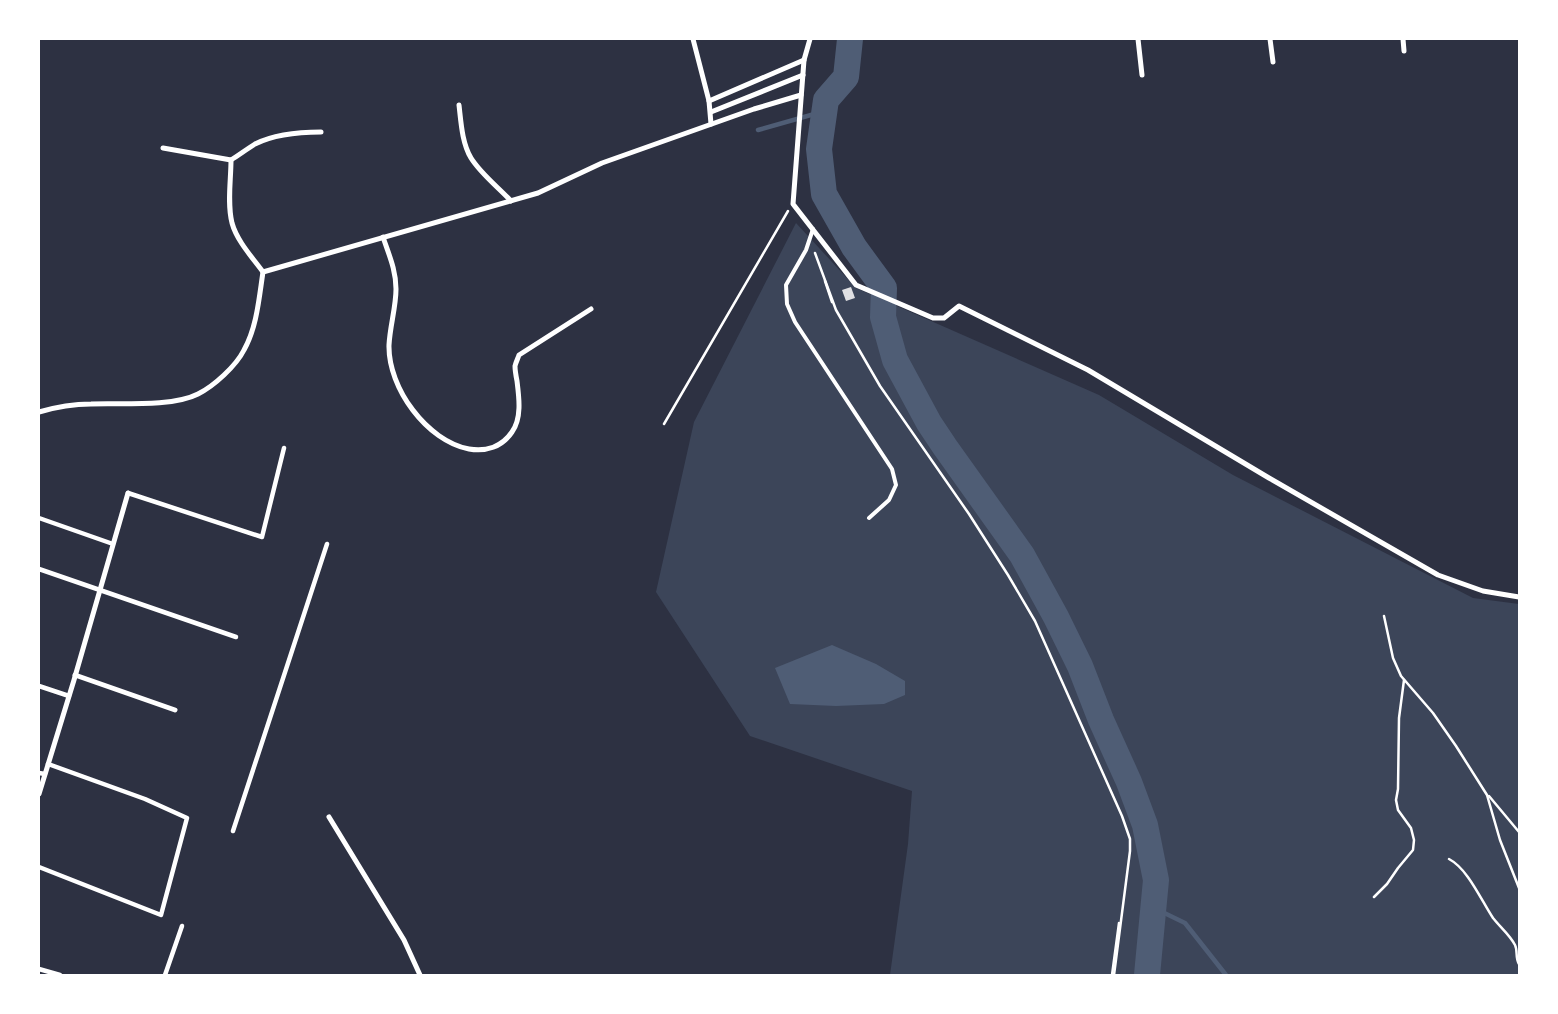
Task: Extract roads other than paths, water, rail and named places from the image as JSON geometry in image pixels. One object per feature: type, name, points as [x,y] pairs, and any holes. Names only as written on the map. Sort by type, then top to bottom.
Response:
[{"type":"street","points":[[693,39],[709,101],[711,124]]},
{"type":"street","points":[[810,39],[802,75],[793,204],[856,285],[933,318],[944,318],[959,306],[1088,370],[1269,478],[1438,575],[1483,591],[1519,596]]},
{"type":"street","points":[[1138,39],[1142,75]]},
{"type":"street","points":[[1270,39],[1273,62]]},
{"type":"street","points":[[1403,39],[1404,51]]},
{"type":"street","points":[[709,101],[804,60]]},
{"type":"street","points":[[710,112],[802,75]]},
{"type":"street","points":[[263,272],[538,193],[602,163],[711,124],[801,95]]},
{"type":"street","points":[[459,105],[464,140],[470,157],[511,201]]},
{"type":"street","points":[[163,148],[232,160],[254,144],[274,137],[301,132],[321,132]]},
{"type":"street","points":[[39,412],[61,406],[151,403],[178,400],[198,394],[231,369],[244,350],[253,325],[263,272],[237,236],[232,223],[230,207],[232,160]]},
{"type":"street","points":[[383,238],[395,270],[396,290],[389,347],[393,372],[404,397],[417,416],[436,434],[457,447],[480,451],[500,445],[513,432],[519,414],[515,367],[519,355],[591,309]]},
{"type":"street","points":[[39,794],[42,773],[48,764],[69,696],[128,493],[262,537],[284,448]]},
{"type":"street","points":[[39,518],[113,544]]},
{"type":"street","points":[[233,831],[327,544]]},
{"type":"street","points":[[39,568],[236,637]]},
{"type":"street","points":[[75,674],[175,710]]},
{"type":"street","points":[[39,686],[69,696]]},
{"type":"street","points":[[39,867],[161,915],[186,818],[146,799],[48,764]]},
{"type":"street","points":[[329,817],[404,940],[420,975]]},
{"type":"street","points":[[165,975],[182,926]]},
{"type":"street","points":[[39,968],[60,975]]},
{"type":"lane","points":[[813,229],[806,250],[786,285],[787,304],[795,322],[892,469],[896,485],[893,492],[889,500],[869,518]]},
{"type":"waterway","points":[[850,39],[846,77],[826,100],[819,149],[824,194],[854,247],[884,288],[883,317],[895,360],[929,423],[1022,555],[1080,666],[1101,720],[1129,782],[1145,825],[1156,880],[1147,975]]},
{"type":"waterway","points":[[758,130],[825,111]]},
{"type":"waterway","points":[[1154,908],[1185,923],[1226,975]]}]
